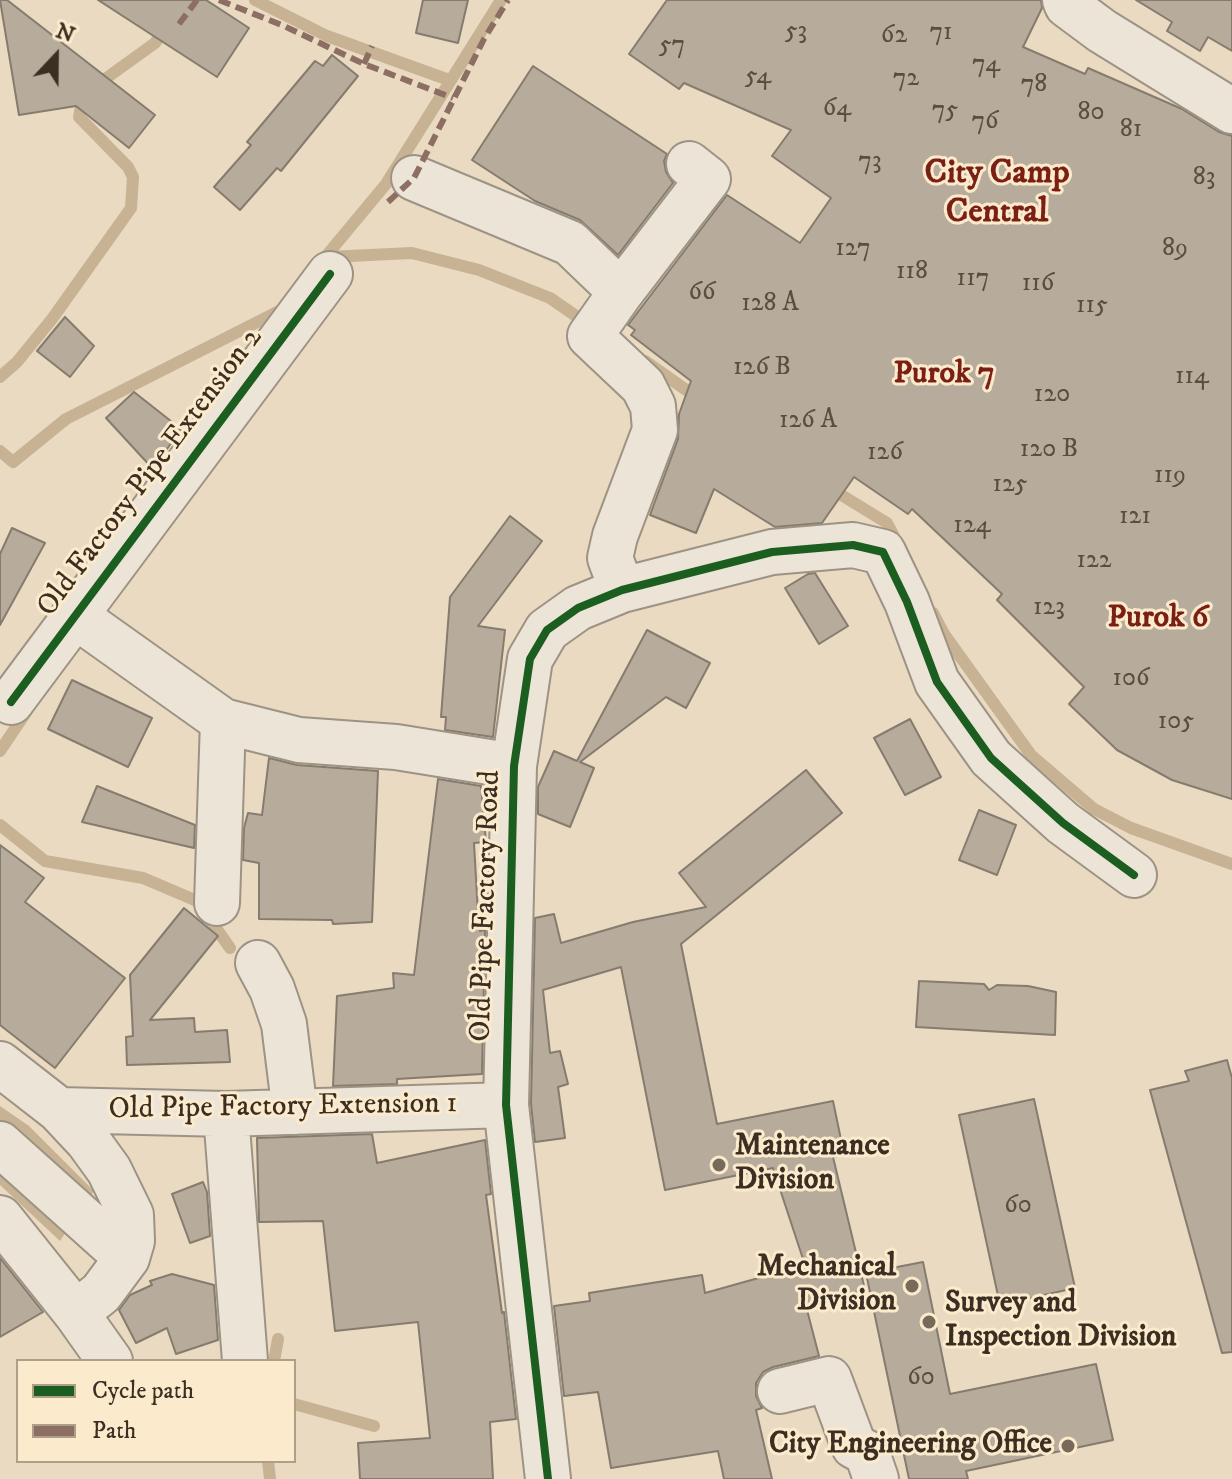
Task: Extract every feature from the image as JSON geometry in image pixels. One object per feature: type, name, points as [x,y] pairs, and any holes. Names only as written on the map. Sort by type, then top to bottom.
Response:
[{"type":"street","points":[[1065,0],[1067,5],[1102,31],[1232,111]]},
{"type":"street","points":[[604,316],[708,179],[689,164]]},
{"type":"street","points":[[414,178],[570,243],[604,316],[643,386],[653,406],[655,430],[615,536],[610,558],[622,590]]},
{"type":"street","name":"Old Factory Pipe Extension 2","points":[[11,702],[330,274]]},
{"type":"street","name":"Old Pipe Factory Road","points":[[548,1479],[506,1105],[514,766],[530,659],[547,630],[578,608],[622,590],[772,552],[853,545],[883,552],[907,602],[937,682],[991,758],[1063,823],[1134,875]]},
{"type":"street","points":[[74,615],[223,721],[299,740],[396,747],[514,766]]},
{"type":"street","points":[[217,903],[223,721]]},
{"type":"street","points":[[258,963],[272,989],[284,1024],[295,1112]]},
{"type":"street","name":"Old Pipe Factory Extension 1","points":[[0,1064],[59,1110],[95,1151],[131,1215],[132,1241],[127,1258]]},
{"type":"street","name":"Old Pipe Factory Extension 1","points":[[59,1110],[226,1114],[506,1105]]},
{"type":"street","points":[[226,1114],[245,1359]]},
{"type":"street","points":[[0,1144],[127,1258],[101,1293],[76,1313]]},
{"type":"street","points":[[0,1218],[109,1359]]},
{"type":"street","points":[[780,1391],[829,1379],[854,1446],[867,1453],[876,1479]]},
{"type":"shaded area","points":[[0,1106],[29,1126],[94,1191],[60,1241],[0,1185]]},
{"type":"building","points":[[0,0],[7,0],[155,115],[129,148],[76,106],[19,115]]},
{"type":"building","points":[[98,0],[206,0],[249,28],[217,77]]},
{"type":"building","points":[[423,0],[468,0],[458,43],[416,33]]},
{"type":"building","points":[[667,0],[1041,0],[1042,8],[1023,47],[1085,74],[1088,68],[1182,109],[1219,132],[1232,136],[1232,799],[1172,780],[1117,750],[1069,704],[1084,687],[997,600],[1002,594],[912,509],[908,514],[854,477],[822,523],[775,527],[714,489],[696,533],[650,515],[678,439],[679,414],[691,381],[631,335],[635,330],[628,325],[727,195],[800,243],[831,198],[772,156],[791,130],[684,83],[679,89],[629,54]]},
{"type":"building","points":[[1136,0],[1232,0],[1232,51],[1208,37],[1200,51],[1167,31],[1172,22]]},
{"type":"building","points":[[332,55],[358,76],[281,171],[277,168],[240,210],[214,187],[251,145],[247,142],[315,61],[323,66]]},
{"type":"building","points":[[533,66],[667,154],[664,161],[666,172],[673,183],[618,255],[580,220],[535,201],[472,160]]},
{"type":"building","points":[[65,317],[94,346],[70,377],[37,351]]},
{"type":"building","points":[[134,392],[181,429],[153,469],[106,418]]},
{"type":"building","points":[[510,516],[542,541],[478,626],[505,630],[493,737],[445,730],[446,717],[441,717],[450,597]]},
{"type":"building","points":[[12,528],[45,543],[0,625],[0,554]]},
{"type":"building","points":[[815,573],[848,626],[819,644],[785,588]]},
{"type":"building","points":[[647,630],[710,663],[686,708],[666,697],[580,762],[594,768],[570,827],[538,814],[538,787],[554,751],[577,761]]},
{"type":"building","points":[[72,680],[152,718],[128,767],[48,729]]},
{"type":"building","points":[[910,719],[941,777],[905,795],[874,738]]},
{"type":"building","points":[[269,758],[297,765],[378,771],[372,922],[333,924],[332,920],[259,919],[259,863],[243,860],[244,828],[248,813],[262,815]]},
{"type":"building","points":[[806,770],[842,813],[681,944],[717,1124],[833,1101],[844,1154],[833,1157],[865,1290],[806,1306],[819,1356],[773,1367],[763,1372],[756,1383],[756,1396],[762,1408],[756,1410],[772,1479],[724,1479],[718,1451],[611,1468],[598,1392],[564,1396],[554,1306],[590,1301],[589,1293],[702,1275],[705,1293],[805,1265],[773,1168],[665,1190],[621,967],[543,990],[550,1053],[560,1051],[568,1084],[558,1087],[565,1138],[535,1142],[531,1104],[535,918],[554,914],[561,943],[633,922],[706,907],[679,873]]},
{"type":"building","points":[[438,779],[481,786],[486,842],[474,843],[480,931],[485,930],[482,1074],[397,1079],[397,1084],[333,1086],[337,996],[394,988],[393,973],[414,975]]},
{"type":"building","points":[[97,786],[195,825],[194,848],[82,822]]},
{"type":"building","points":[[979,810],[1016,825],[997,875],[959,860]]},
{"type":"building","points":[[0,845],[44,878],[25,902],[125,978],[55,1068],[0,1025]]},
{"type":"building","points":[[184,908],[218,936],[150,1020],[194,1018],[195,1032],[227,1030],[230,1062],[127,1065],[126,1037],[133,1036],[130,975]]},
{"type":"building","points":[[919,981],[984,984],[989,990],[997,985],[1028,986],[1056,992],[1055,1035],[916,1027]]},
{"type":"building","points":[[1227,1060],[1232,1078],[1232,1352],[1222,1353],[1150,1090],[1189,1081],[1185,1071]]},
{"type":"building","points":[[1034,1099],[1075,1288],[1000,1305],[959,1115]]},
{"type":"building","points":[[372,1134],[377,1163],[485,1140],[491,1194],[486,1195],[516,1419],[490,1422],[493,1479],[360,1479],[358,1443],[430,1438],[418,1322],[335,1331],[323,1221],[259,1222],[257,1138]]},
{"type":"building","points":[[203,1182],[207,1192],[210,1236],[190,1243],[172,1194]]},
{"type":"building","points":[[0,1258],[43,1312],[0,1337]]},
{"type":"building","points":[[923,1262],[950,1394],[1096,1364],[1113,1440],[966,1471],[968,1479],[909,1479],[866,1273]]},
{"type":"building","points":[[172,1274],[214,1285],[218,1340],[176,1354],[167,1328],[136,1343],[119,1310],[130,1295],[152,1285],[150,1281]]},
{"type":"waterway","points":[[0,377],[17,362],[52,319],[131,208],[133,177],[128,167],[79,117],[82,101],[94,87],[155,43],[185,0]]},
{"type":"waterway","points":[[255,0],[327,36],[449,80]]},
{"type":"waterway","points":[[322,261],[386,184],[501,0]]},
{"type":"waterway","points":[[328,257],[412,253],[479,270],[550,298],[589,325]]},
{"type":"waterway","points":[[0,451],[13,462],[66,419],[283,309]]},
{"type":"waterway","points":[[645,361],[699,399]]},
{"type":"waterway","points":[[830,488],[887,523],[899,546]]},
{"type":"waterway","points":[[933,613],[944,634],[1031,755],[1094,809],[1131,828],[1232,864]]},
{"type":"waterway","points":[[0,751],[27,711]]},
{"type":"waterway","points":[[0,825],[45,861],[143,878],[197,901],[230,948]]},
{"type":"waterway","points":[[274,1359],[278,1339]]},
{"type":"waterway","points":[[296,1405],[374,1426]]},
{"type":"waterway","points":[[268,1463],[270,1479]]},
{"type":"marked path","points":[[179,24],[197,0]]},
{"type":"marked path","points":[[219,0],[284,26],[364,64],[453,98]]},
{"type":"marked path","points":[[388,202],[414,178],[484,39],[508,0]]},
{"type":"marked path","points":[[364,64],[372,46]]},
{"type":"cycle path","points":[[11,702],[330,274]]},
{"type":"cycle path","points":[[548,1479],[506,1105],[514,766],[530,659],[547,630],[578,608],[622,590],[772,552],[853,545],[883,552],[907,602],[937,682],[991,758],[1063,823],[1134,875]]},
{"type":"place","name":"Maintenance Division","points":[[719,1165]]},
{"type":"place","name":"Mechanical Division","points":[[912,1286]]},
{"type":"place","name":"Survey and Inspection Division","points":[[929,1322]]},
{"type":"place","name":"City Engineering Office","points":[[1068,1446]]},
{"type":"district","name":"City Camp Central","points":[[997,194]]},
{"type":"district","name":"Purok 7","points":[[944,375]]},
{"type":"district","name":"Purok 6","points":[[1158,619]]}]
